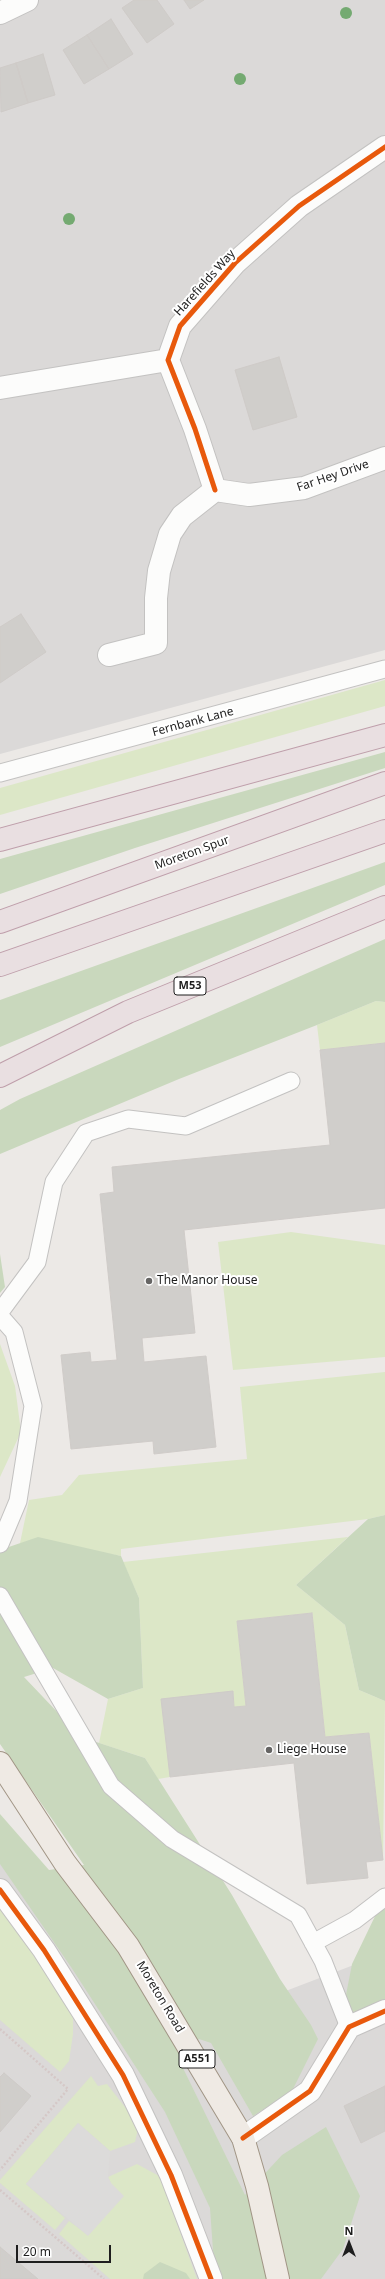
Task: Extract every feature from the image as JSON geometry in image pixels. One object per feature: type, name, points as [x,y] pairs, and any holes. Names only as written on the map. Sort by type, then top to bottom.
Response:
[{"type":"highway","points":[[0,840],[385,735]]},
{"type":"highway","name":"Moreton Spur","points":[[0,922],[385,783]]},
{"type":"highway","points":[[0,965],[385,830]]},
{"type":"highway","name":"M53","points":[[0,1076],[128,1012],[385,907]]},
{"type":"main road","name":"Moreton Road","points":[[0,1763],[65,1863],[128,1946],[243,2138],[257,2186],[278,2279]]},
{"type":"main road","name":"Moreton Road","points":[[0,1790],[65,1863]]},
{"type":"street","points":[[0,13],[27,0]]},
{"type":"street","name":"Harefields Way","points":[[168,360],[180,326],[235,263],[299,206],[385,147]]},
{"type":"street","points":[[0,388],[168,360],[196,429],[215,490],[182,516],[170,534],[159,571],[156,598],[156,643],[109,655]]},
{"type":"street","name":"Far Hey Drive","points":[[215,490],[249,495],[304,488],[385,458]]},
{"type":"street","points":[[0,1890],[44,1950],[123,2075],[171,2175],[210,2279]]},
{"type":"street","points":[[243,2138],[310,2091],[349,2028],[385,2011]]},
{"type":"lane","name":"Fernbank Lane","points":[[0,773],[385,669]]},
{"type":"lane","points":[[0,1312],[37,1262],[54,1182],[86,1133],[128,1119],[186,1126],[291,1081]]},
{"type":"lane","points":[[0,1316],[14,1332],[33,1406],[18,1501],[0,1544]]},
{"type":"lane","points":[[0,1506],[18,1501]]},
{"type":"lane","points":[[0,1596],[111,1786],[172,1839],[249,1884],[298,1915],[323,1960],[349,2028]]},
{"type":"lane","points":[[313,1943],[355,1920],[385,1897]]},
{"type":"path","points":[[0,2029],[68,2088],[0,2170]]},
{"type":"path","points":[[0,2190],[104,2279]]},
{"type":"shaded area","points":[[0,0],[385,0],[385,650],[0,754]]},
{"type":"shaded area","points":[[0,1845],[168,2036],[385,1953],[385,2279],[0,2279]]},
{"type":"shaded area","points":[[78,2123],[110,2151],[108,2177],[111,2183],[124,2196],[88,2236],[26,2184]]},
{"type":"green space","points":[[385,680],[385,706],[0,815],[0,788]]},
{"type":"green space","points":[[385,752],[385,768],[135,848],[0,894],[0,859]]},
{"type":"green space","points":[[385,862],[385,885],[0,1047],[0,1000]]},
{"type":"green space","points":[[385,939],[385,1002],[376,1001],[179,1079],[0,1154],[0,1110],[20,1099]]},
{"type":"green space","points":[[376,1001],[385,1002],[385,1043],[320,1050],[317,1025]]},
{"type":"green space","points":[[291,1232],[385,1245],[385,1357],[233,1370],[218,1242]]},
{"type":"green space","points":[[0,1254],[5,1287],[0,1293]]},
{"type":"green space","points":[[0,1344],[15,1386],[21,1432],[0,1477]]},
{"type":"green space","points":[[385,1372],[385,1515],[368,1519],[121,1549],[121,1556],[93,1551],[20,1543],[29,1500],[62,1495],[79,1475],[247,1459],[240,1387]]},
{"type":"green space","points":[[385,1515],[385,1701],[359,1690],[345,1625],[296,1585],[368,1519]]},
{"type":"green space","points":[[38,1537],[121,1556],[139,1598],[143,1688],[108,1699],[53,1668],[24,1677],[81,1737],[145,1758],[232,1895],[280,1979],[311,2025],[318,2039],[292,2091],[253,2116],[211,2043],[199,2039],[180,2062],[245,2195],[282,2155],[326,2127],[360,2196],[343,2249],[321,2279],[215,2279],[210,2208],[165,2112],[71,1967],[0,1864],[0,1814],[49,1870],[84,1865],[0,1744],[0,1550]]},
{"type":"green space","points":[[348,1537],[296,1585],[345,1625],[359,1690],[385,1701],[383,1860],[369,1733],[325,1737],[312,1613],[237,1621],[246,1706],[234,1707],[233,1692],[170,1777],[158,1779],[145,1758],[99,1743],[108,1699],[143,1688],[139,1598],[123,1562]]},
{"type":"green space","points":[[385,1904],[385,2001],[353,2017],[345,2000],[352,1964],[378,1910]]},
{"type":"green space","points":[[0,1908],[73,2010],[73,2034],[69,2061],[60,2072],[0,2020]]},
{"type":"green space","points":[[91,2076],[98,2086],[107,2084],[128,2111],[138,2129],[135,2142],[110,2151],[78,2123],[26,2184],[65,2218],[55,2230],[0,2183],[0,2180]]},
{"type":"green space","points":[[137,2164],[159,2176],[197,2279],[110,2279],[59,2234],[69,2221],[88,2235],[111,2183],[108,2177]]},
{"type":"green space","points":[[160,2262],[186,2273],[190,2279],[143,2279],[144,2274]]},
{"type":"building","points":[[134,0],[157,0],[174,24],[147,43],[122,8]]},
{"type":"building","points":[[184,0],[204,0],[190,9]]},
{"type":"building","points":[[111,19],[133,54],[109,69],[87,35]]},
{"type":"building","points":[[87,35],[109,69],[84,84],[63,50]]},
{"type":"building","points":[[43,54],[55,95],[28,103],[16,63]]},
{"type":"building","points":[[16,63],[28,103],[1,112],[0,68]]},
{"type":"building","points":[[279,357],[297,417],[253,430],[235,370]]},
{"type":"building","points":[[21,614],[46,652],[0,683],[0,627]]},
{"type":"building","name":"The Manor House","points":[[385,1043],[385,1208],[184,1230],[195,1333],[142,1338],[144,1362],[206,1356],[216,1447],[154,1454],[153,1441],[71,1449],[61,1355],[90,1352],[91,1362],[117,1360],[100,1194],[114,1192],[112,1167],[330,1145],[320,1050]]},
{"type":"building","name":"Liege House","points":[[312,1613],[325,1737],[369,1733],[383,1860],[366,1862],[368,1878],[307,1884],[294,1763],[170,1777],[161,1699],[233,1691],[234,1707],[246,1706],[237,1621]]},
{"type":"building","points":[[4,2073],[31,2096],[0,2132],[0,2077]]},
{"type":"building","points":[[385,2086],[385,2131],[361,2143],[344,2106]]},
{"type":"building","points":[[0,2247],[38,2279],[0,2279]]},
{"type":"cycle path","points":[[215,490],[195,429],[168,360],[180,326],[235,263],[299,206],[385,147]]},
{"type":"cycle path","points":[[0,1890],[44,1950],[123,2075],[171,2175],[211,2279]]},
{"type":"cycle path","points":[[243,2138],[310,2091],[349,2027],[385,2011]]},
{"type":"place","name":"The Manor House","points":[[149,1281]]},
{"type":"place","name":"Liege House","points":[[269,1750]]}]
